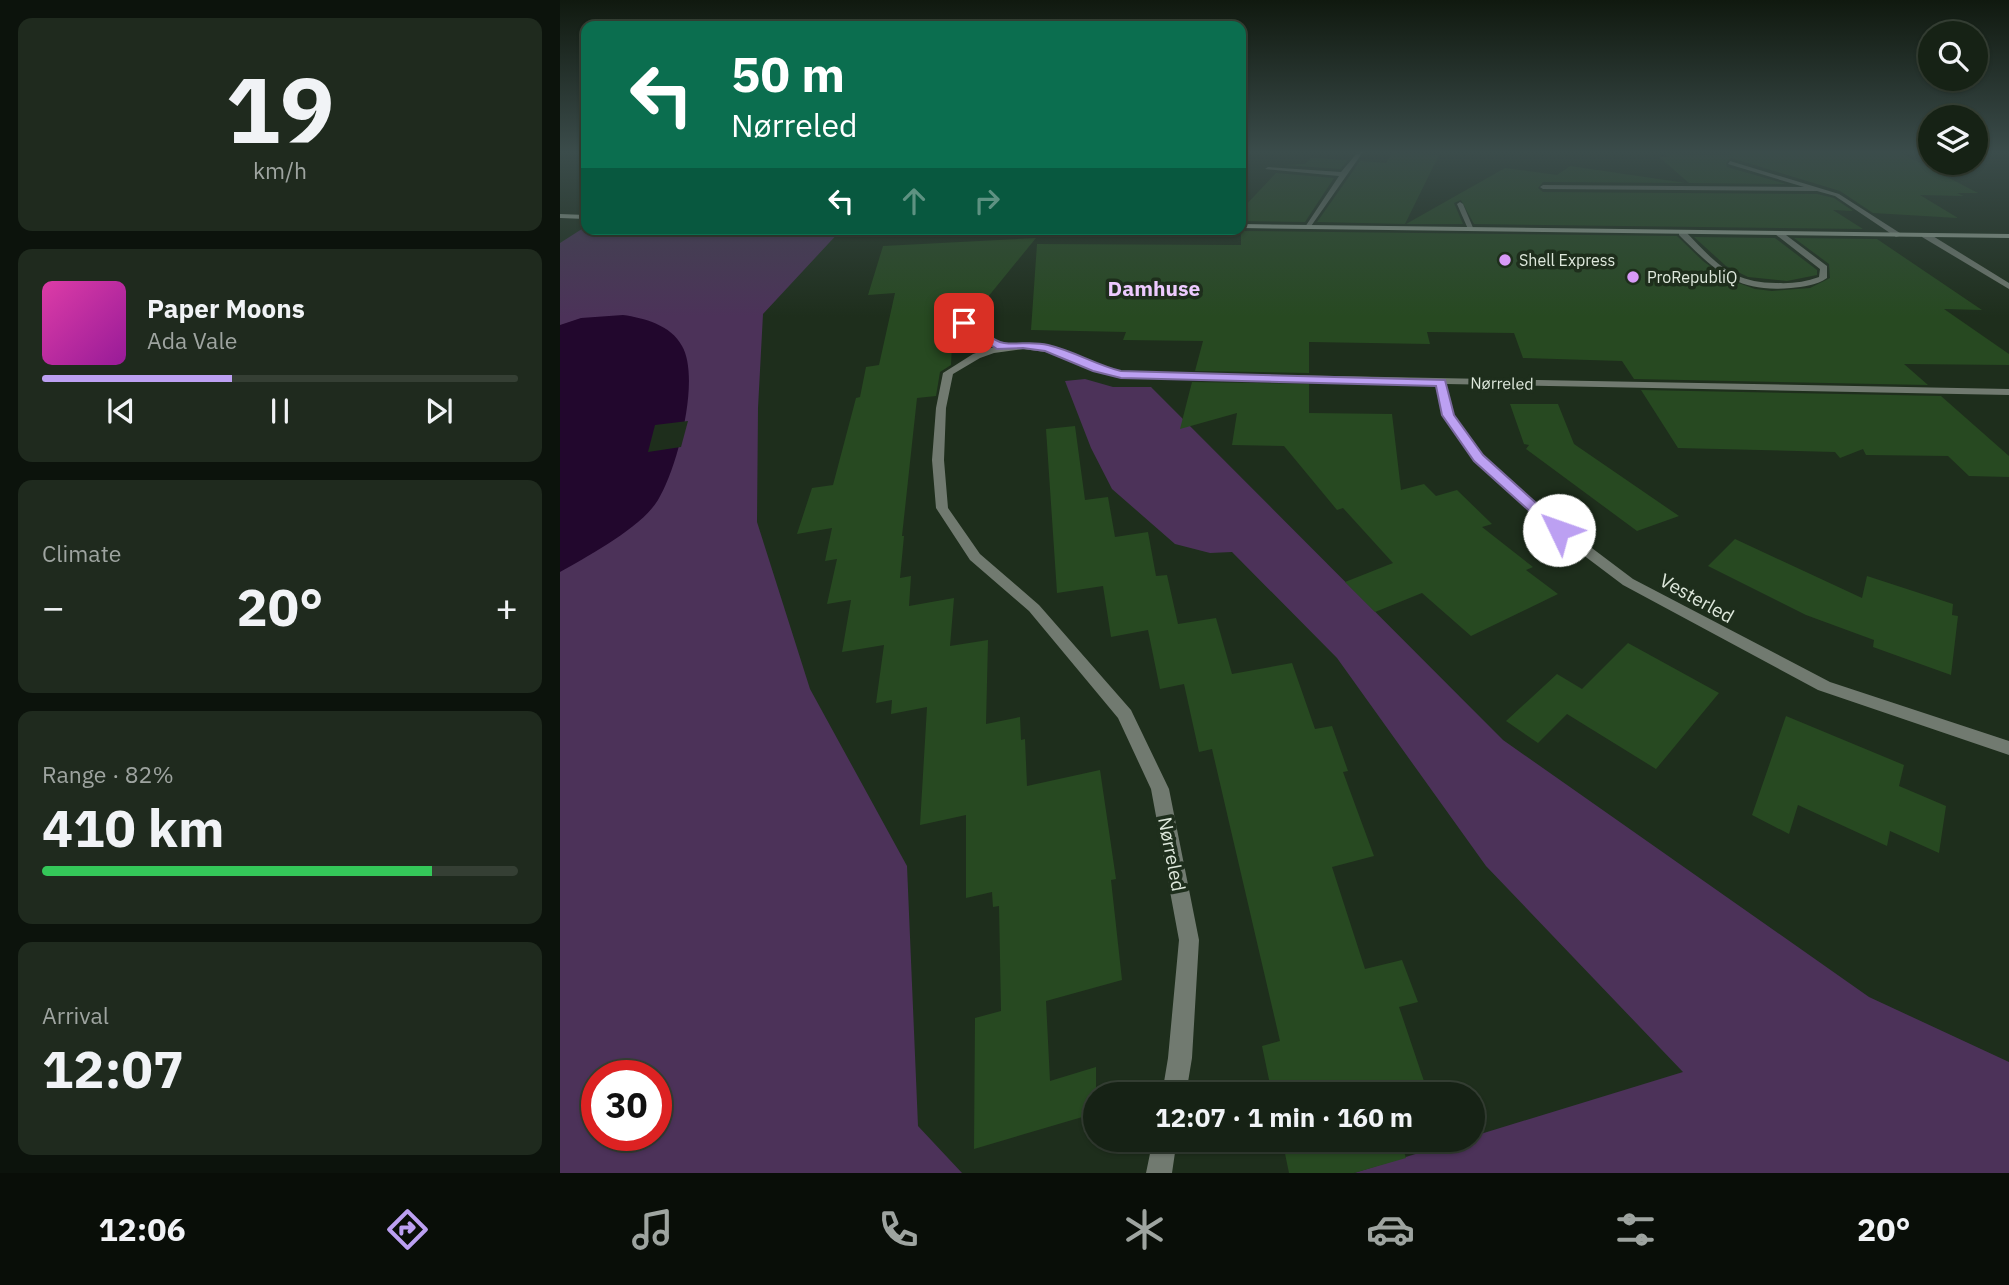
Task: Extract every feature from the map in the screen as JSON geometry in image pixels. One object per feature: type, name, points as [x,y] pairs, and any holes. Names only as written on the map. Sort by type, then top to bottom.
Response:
[{"type":"street","points":[[1309,227],[1322,207]]},
{"type":"street","points":[[1461,207],[1472,229]]},
{"type":"street","points":[[1856,207],[1899,235]]},
{"type":"street","points":[[560,216],[581,217]]},
{"type":"street","points":[[1246,226],[2009,236]]},
{"type":"street","points":[[1682,233],[1721,271],[1738,283],[1759,287],[1808,284],[1823,278],[1824,268],[1779,234]]},
{"type":"street","points":[[1925,235],[2009,287]]},
{"type":"street","points":[[958,298],[964,323],[1000,347]]},
{"type":"street","name":"Nørreled","points":[[1176,1082],[1189,940],[1160,789],[1125,714],[1034,608],[975,557],[942,508],[938,460],[941,408],[948,373],[973,357],[1000,347],[1023,344],[1070,355],[1097,369],[1121,375],[2009,392]]},
{"type":"street","name":"Vesterled","points":[[1441,383],[1448,415],[1479,458],[1559,530],[1628,582],[1824,685],[2009,748]]},
{"type":"street","points":[[1159,1173],[1163,1152]]},
{"type":"shaded area","points":[[581,230],[581,235],[836,235],[763,314],[758,408],[757,522],[810,689],[907,866],[918,1126],[962,1173],[560,1173],[560,243]]},
{"type":"shaded area","points":[[623,315],[640,318],[664,328],[682,346],[689,380],[688,401],[679,446],[665,486],[650,510],[627,531],[560,572],[560,325],[581,318]]},
{"type":"shaded area","points":[[1085,379],[1113,387],[1151,387],[1503,740],[1869,997],[2009,1062],[2009,1173],[1354,1173],[1422,1152],[1485,1152],[1485,1133],[1683,1072],[1486,866],[1337,658],[1232,552],[1210,553],[1175,544],[1112,489],[1091,448],[1065,381]]},
{"type":"pier","points":[[688,421],[681,447],[648,452],[655,425]]},
{"type":"building","points":[[1246,207],[1315,207],[1305,222],[1246,221]]},
{"type":"building","points":[[1328,207],[1414,207],[1405,224],[1317,222]]},
{"type":"building","points":[[1437,207],[1456,207],[1463,224],[1406,224]]},
{"type":"building","points":[[1465,207],[1847,207],[1853,211],[1833,210],[1863,229],[1474,224]]},
{"type":"building","points":[[1864,207],[1939,207],[1958,218],[1873,213]]},
{"type":"building","points":[[1246,231],[1677,236],[1727,279],[1755,289],[1772,291],[1810,288],[1830,278],[1829,264],[1794,238],[1877,239],[1982,310],[1944,309],[2009,354],[2009,365],[1904,364],[1928,385],[1634,379],[1622,361],[1523,358],[1514,333],[1427,332],[1430,344],[1309,342],[1309,373],[1195,371],[1203,341],[1123,340],[1126,332],[1031,330],[1037,244],[1241,245],[1241,235],[1246,235]]},
{"type":"building","points":[[1694,237],[1775,238],[1817,270],[1817,275],[1787,281],[1748,277],[1726,266]]},
{"type":"building","points":[[1036,238],[970,319],[965,296],[953,294],[958,326],[962,329],[952,342],[951,365],[940,372],[936,396],[917,398],[900,578],[911,576],[909,606],[954,598],[950,646],[988,640],[986,724],[1020,717],[1021,740],[1025,739],[1027,786],[1100,770],[1116,879],[1111,880],[1122,980],[1046,1001],[1050,1081],[1096,1067],[1096,1082],[1083,1082],[1083,1117],[974,1149],[975,1018],[1001,1011],[999,906],[993,907],[992,892],[966,898],[966,815],[920,825],[927,707],[891,714],[892,700],[876,703],[884,645],[842,652],[851,600],[827,604],[837,559],[825,561],[832,528],[797,534],[812,488],[833,485],[856,398],[860,397],[866,367],[879,365],[895,293],[868,295],[883,246]]},
{"type":"building","points":[[1192,382],[1309,384],[1309,413],[1392,414],[1401,490],[1424,484],[1436,496],[1457,490],[1492,524],[1482,527],[1533,567],[1526,570],[1558,594],[1471,636],[1422,593],[1375,612],[1345,582],[1393,563],[1343,508],[1337,510],[1284,446],[1232,445],[1237,413],[1180,429]]},
{"type":"building","points":[[1641,390],[1941,396],[2009,456],[2009,477],[1969,476],[1948,456],[1866,455],[1863,449],[1840,458],[1835,452],[1678,448]]},
{"type":"building","points":[[1510,404],[1558,404],[1574,444],[1679,516],[1637,531],[1526,449],[1529,445],[1524,444]]},
{"type":"building","points":[[1075,426],[1085,500],[1108,497],[1115,537],[1148,532],[1156,576],[1167,575],[1178,624],[1216,618],[1232,674],[1292,663],[1315,729],[1332,726],[1348,771],[1343,772],[1374,856],[1332,867],[1365,969],[1402,960],[1418,1002],[1399,1007],[1424,1082],[1270,1082],[1262,1046],[1280,1041],[1212,749],[1199,752],[1184,684],[1160,689],[1148,630],[1111,637],[1103,586],[1057,593],[1046,429]]},
{"type":"building","points":[[1735,539],[1862,598],[1867,576],[1953,604],[1952,615],[1958,616],[1951,675],[1873,647],[1874,640],[1806,615],[1708,566]]},
{"type":"building","points":[[1628,643],[1719,693],[1656,769],[1567,714],[1538,743],[1506,721],[1557,674],[1582,689]]},
{"type":"building","points":[[1786,716],[1904,765],[1899,786],[1946,806],[1939,853],[1890,831],[1887,846],[1798,805],[1789,834],[1752,815]]},
{"type":"building","points":[[1285,1152],[1404,1152],[1406,1158],[1354,1173],[1289,1173]]},
{"type":"place","name":"Shell Express","points":[[1505,260]]},
{"type":"place","name":"ProRepubliQ","points":[[1633,277]]},
{"type":"district","name":"Damhuse","points":[[1154,289]]},
{"type":"route","points":[[964,323],[1000,347],[1023,344],[1046,348],[1070,355],[1097,369],[1121,375],[1441,383],[1448,415],[1479,458],[1559,530]]}]
